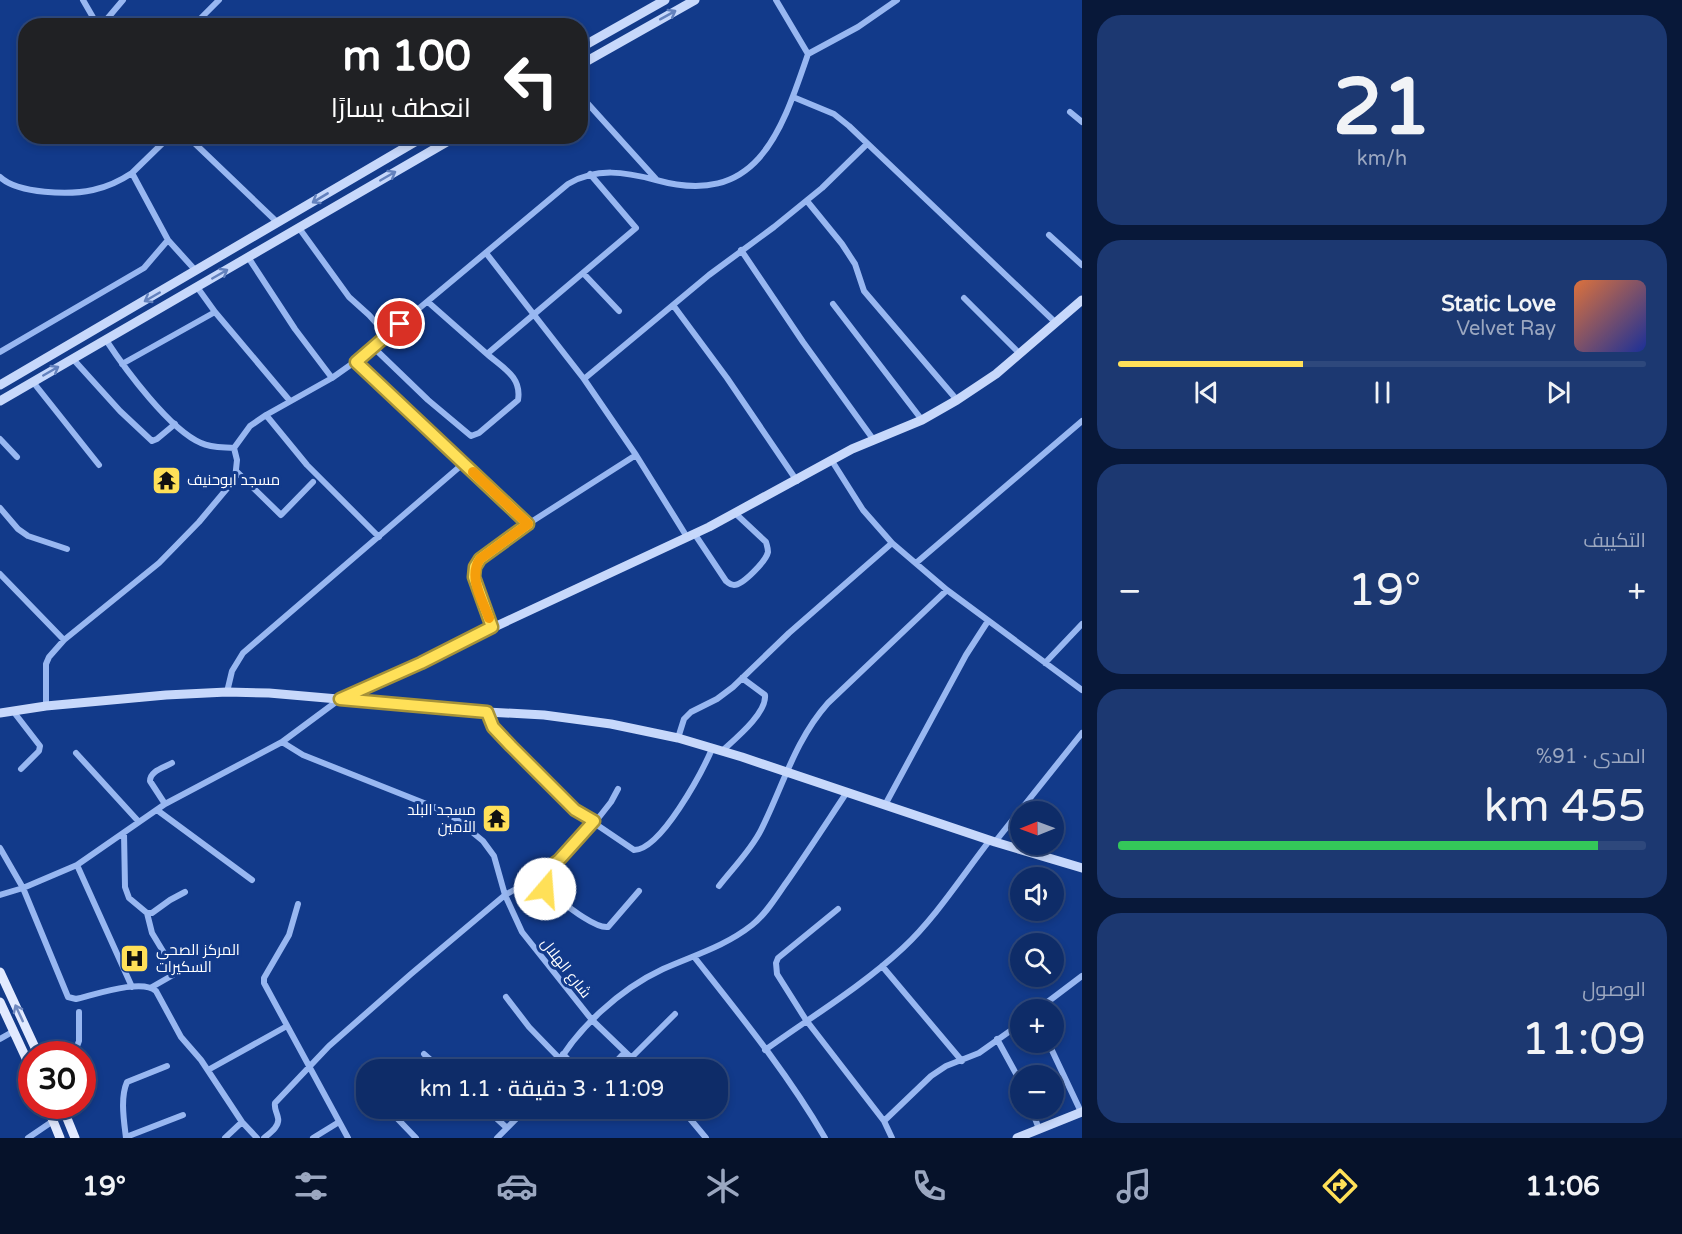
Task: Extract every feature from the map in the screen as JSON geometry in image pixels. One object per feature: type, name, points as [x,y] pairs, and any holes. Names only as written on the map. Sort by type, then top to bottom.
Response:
[{"type":"main road","points":[[0,972],[33,1041]]},
{"type":"main road","points":[[0,1002],[18,1041]]},
{"type":"main road","points":[[67,1119],[75,1138]]},
{"type":"main road","points":[[53,1121],[60,1138]]},
{"type":"street","points":[[83,0],[94,18]]},
{"type":"street","points":[[106,18],[123,0]]},
{"type":"street","points":[[201,18],[219,0]]},
{"type":"street","points":[[588,43],[664,0]]},
{"type":"street","points":[[588,61],[695,0]]},
{"type":"street","points":[[776,0],[808,54]]},
{"type":"street","points":[[46,706],[46,664],[49,657],[64,640],[159,563],[199,522],[235,478],[237,472],[234,448],[250,426],[356,362],[568,184],[590,174],[608,171],[632,174],[675,185],[712,186],[733,180],[756,163],[771,141],[787,113],[808,54],[858,27],[897,0]]},
{"type":"street","points":[[638,15],[645,28]]},
{"type":"street","points":[[793,97],[834,114],[1056,323]]},
{"type":"street","points":[[588,104],[658,181]]},
{"type":"street","points":[[1070,112],[1082,122]]},
{"type":"street","points":[[0,177],[4,181],[23,188],[42,191],[92,190],[117,182],[132,173],[162,144]]},
{"type":"street","points":[[195,144],[278,223]]},
{"type":"street","points":[[0,386],[411,144]]},
{"type":"street","points":[[0,401],[444,144]]},
{"type":"street","points":[[584,379],[741,250],[807,201],[867,144]]},
{"type":"street","points":[[132,173],[168,240],[196,271]]},
{"type":"street","points":[[488,354],[636,228],[590,174]]},
{"type":"street","points":[[807,201],[855,264],[864,291],[957,400]]},
{"type":"street","points":[[299,228],[349,297],[387,335]]},
{"type":"street","points":[[1049,235],[1082,265]]},
{"type":"street","points":[[0,352],[144,268],[168,240]]},
{"type":"street","points":[[741,250],[873,439]]},
{"type":"street","points":[[486,253],[584,379],[691,535],[731,585],[737,585],[756,569],[768,554],[766,542],[735,513]]},
{"type":"street","points":[[248,257],[295,329],[332,378]]},
{"type":"street","points":[[582,273],[619,311]]},
{"type":"street","points":[[197,287],[215,312],[290,401]]},
{"type":"street","points":[[964,298],[1020,354]]},
{"type":"street","points":[[0,895],[23,888],[77,865],[165,804],[282,742],[340,699],[421,663],[492,627],[558,599],[735,513],[873,439],[922,420],[996,374],[1082,300]]},
{"type":"street","points":[[373,347],[428,400],[471,436],[479,433],[518,400],[518,383],[512,375],[428,302]]},
{"type":"street","points":[[833,304],[922,420]]},
{"type":"street","points":[[673,305],[727,378],[796,480]]},
{"type":"street","points":[[122,364],[215,312]]},
{"type":"street","points":[[106,340],[135,382],[175,424],[202,444],[234,448]]},
{"type":"street","points":[[73,359],[120,411],[152,441],[175,424]]},
{"type":"street","points":[[356,362],[528,524]]},
{"type":"street","points":[[33,382],[99,465]]},
{"type":"street","points":[[266,415],[312,471],[379,537]]},
{"type":"street","points":[[916,563],[1082,421]]},
{"type":"street","points":[[0,440],[17,457]]},
{"type":"street","points":[[492,627],[474,577],[475,567],[480,559],[528,524],[636,455]]},
{"type":"street","points":[[832,460],[863,510],[892,543],[947,590],[1082,690]]},
{"type":"street","points":[[227,692],[232,671],[243,653],[464,463]]},
{"type":"street","points":[[237,472],[281,515],[313,482]]},
{"type":"street","points":[[0,508],[18,529],[28,536],[67,549]]},
{"type":"street","points":[[678,738],[684,719],[692,712],[717,699],[742,678],[789,633],[892,543]]},
{"type":"street","points":[[0,574],[64,640]]},
{"type":"street","points":[[719,886],[760,831],[807,730],[828,703],[947,590]]},
{"type":"street","points":[[885,805],[966,654],[988,621]]},
{"type":"street","points":[[1045,663],[1082,624]]},
{"type":"street","points":[[487,712],[493,727],[575,810],[634,850],[641,850],[659,835],[717,750],[756,717],[765,701],[765,695],[742,678]]},
{"type":"street","points":[[0,713],[46,706],[227,692],[269,693],[544,715],[611,724],[678,738],[786,771],[992,841],[1082,868]]},
{"type":"street","points":[[13,711],[40,746],[39,751],[21,769]]},
{"type":"street","points":[[765,1050],[882,966],[904,947],[1082,733]]},
{"type":"street","name":"شارع الهلال","points":[[282,742],[303,755],[434,807],[455,818],[483,841],[494,856],[505,895],[522,932],[592,1020],[631,1058]]},
{"type":"street","points":[[76,753],[139,822]]},
{"type":"street","points":[[165,804],[150,782],[150,778],[153,773],[172,763]]},
{"type":"street","points":[[264,1138],[279,1121],[274,1108],[275,1103],[309,1065],[411,974],[505,895],[559,860],[611,802],[618,789]]},
{"type":"street","points":[[560,1059],[592,1020],[610,1003],[639,982],[661,970],[723,945],[754,924],[774,901],[847,792]]},
{"type":"street","points":[[157,810],[252,880]]},
{"type":"street","points":[[124,832],[127,894],[147,913],[152,933],[176,971],[152,987]]},
{"type":"street","points":[[0,848],[23,888],[68,997],[76,999],[132,987],[145,985],[152,987],[181,1036],[208,1070],[242,1122],[257,1138]]},
{"type":"street","points":[[77,865],[132,987]]},
{"type":"street","points":[[543,872],[545,889],[603,927],[608,927],[639,891]]},
{"type":"street","points":[[147,913],[156,912],[170,900],[185,892]]},
{"type":"street","points":[[298,903],[289,935],[264,983],[348,1138]]},
{"type":"street","points":[[838,909],[778,958],[777,974],[806,1020],[884,1121],[892,1138]]},
{"type":"street","points":[[695,958],[765,1050],[825,1138]]},
{"type":"street","points":[[882,966],[962,1061]]},
{"type":"street","points":[[1052,999],[1082,976]]},
{"type":"street","points":[[506,997],[529,1027],[565,1059]]},
{"type":"street","points":[[79,1012],[79,1041]]},
{"type":"street","points":[[631,1058],[675,1014]]},
{"type":"street","points":[[208,1070],[287,1026]]},
{"type":"street","points":[[0,1039],[14,1031]]},
{"type":"street","points":[[884,1121],[931,1076],[946,1066],[979,1053],[1010,1031]]},
{"type":"street","points":[[997,1039],[1011,1065]]},
{"type":"street","points":[[618,1059],[624,1052]]},
{"type":"street","points":[[1017,1138],[1082,1112],[1053,1053]]},
{"type":"street","points":[[424,1054],[430,1059]]},
{"type":"street","points":[[167,1066],[127,1082],[124,1110],[126,1137],[183,1115]]},
{"type":"street","points":[[398,1119],[416,1138]]},
{"type":"street","points":[[497,1119],[507,1128]]},
{"type":"street","points":[[497,1138],[516,1119]]},
{"type":"street","points":[[690,1119],[706,1138]]},
{"type":"street","points":[[1035,1119],[1039,1129]]},
{"type":"street","points":[[28,1138],[53,1121]]},
{"type":"street","points":[[225,1138],[242,1122]]},
{"type":"street","points":[[313,1138],[339,1122]]},
{"type":"slow traffic","points":[[473,472],[528,524],[480,559],[475,567],[474,577],[489,618]]},
{"type":"place","name":"مسجد ابوحنيف","points":[[166,480]]},
{"type":"place","name":"مسجد البلد الأمين","points":[[497,819]]},
{"type":"place","name":"المركز الصحي السكيرات","points":[[135,959]]},
{"type":"route","points":[[400,324],[356,362],[528,524],[480,559],[475,567],[474,577],[492,627],[421,663],[340,699],[487,712],[493,727],[511,746],[575,810],[594,821],[559,860],[543,872],[545,889]]}]
